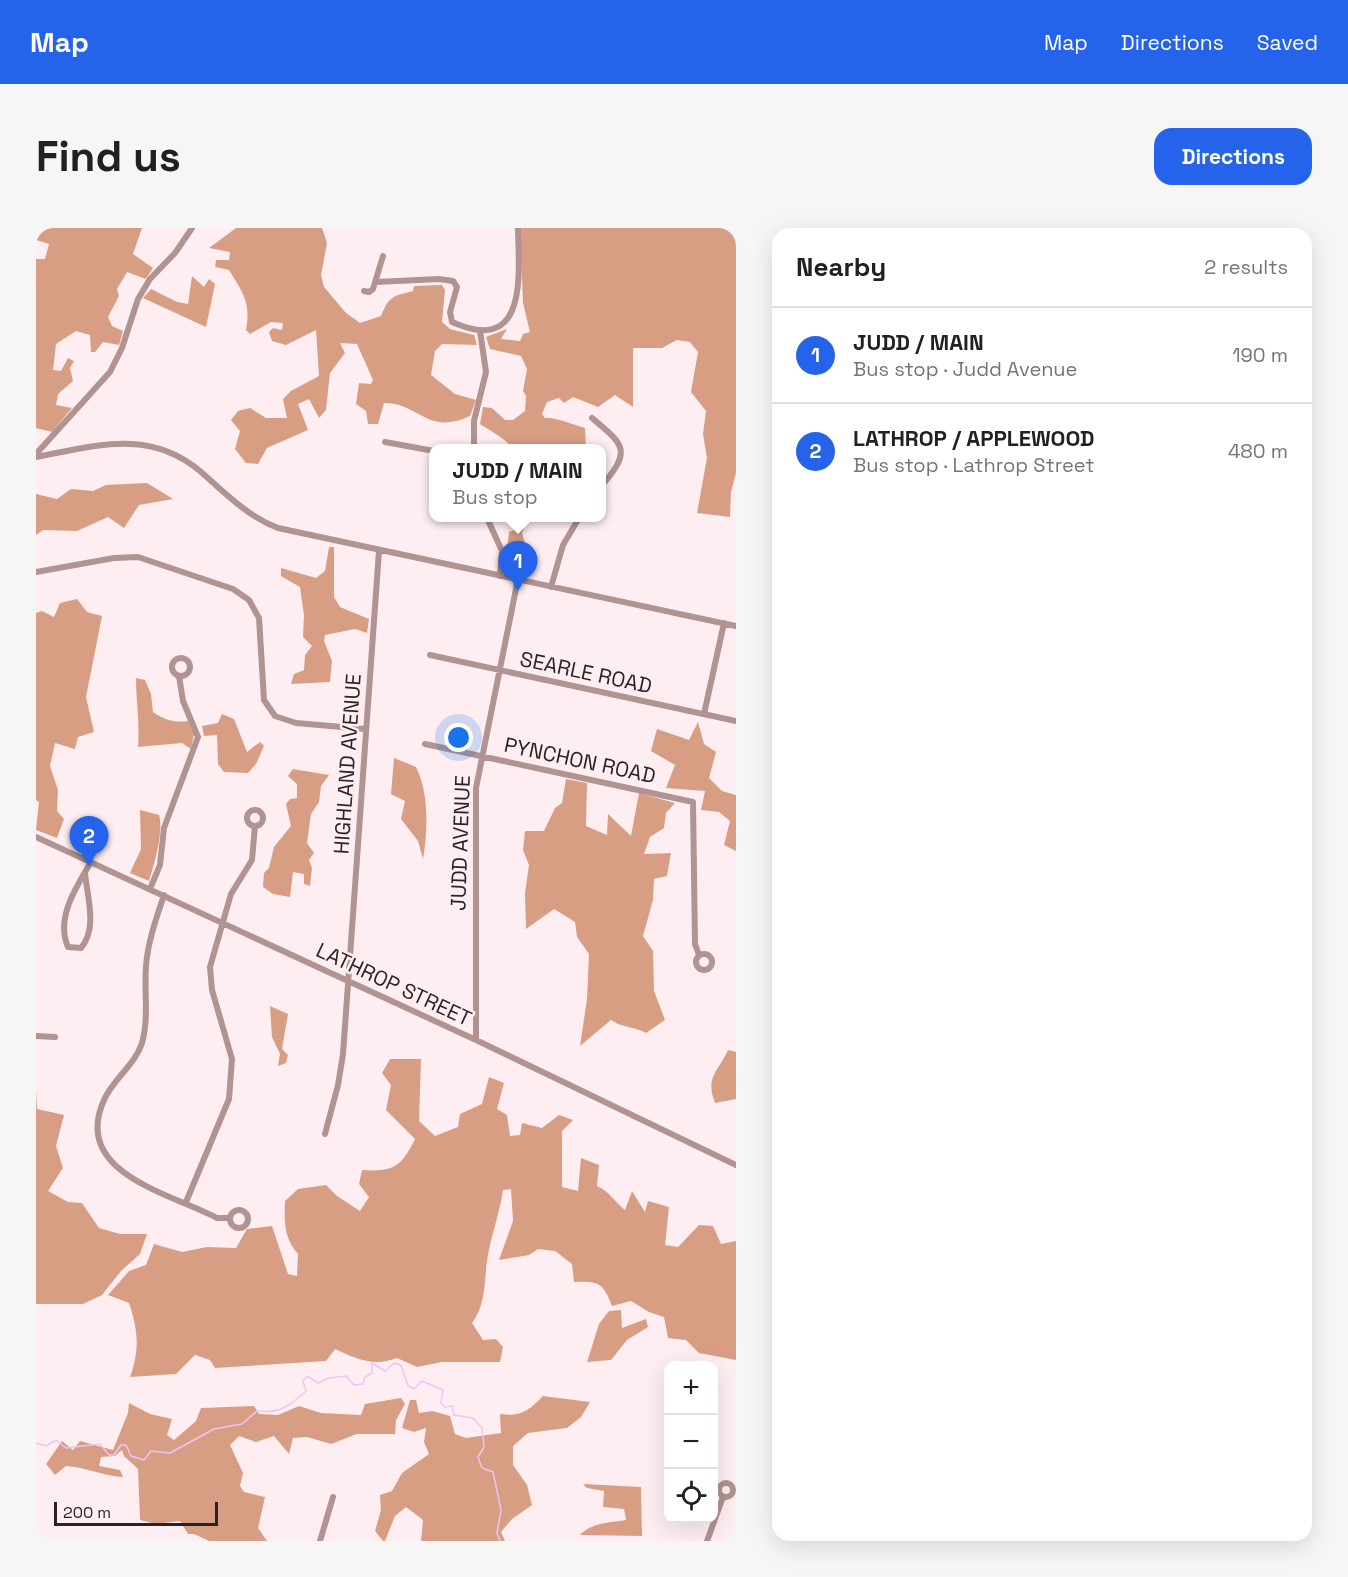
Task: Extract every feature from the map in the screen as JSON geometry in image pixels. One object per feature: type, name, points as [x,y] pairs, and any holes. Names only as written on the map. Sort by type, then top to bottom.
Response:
[{"type":"street","points":[[36,455],[110,372],[122,348],[138,299],[150,279],[175,253],[192,228]]},
{"type":"street","points":[[376,282],[439,279],[453,281],[457,287],[450,312],[452,322],[480,331],[495,328],[508,320],[514,310],[519,285],[518,228]]},
{"type":"street","points":[[364,291],[372,291],[383,256]]},
{"type":"street","points":[[474,444],[474,421],[486,373],[480,331]]},
{"type":"street","points":[[592,417],[617,437],[621,448],[614,471],[606,480]]},
{"type":"street","points":[[385,442],[429,450]]},
{"type":"street","points":[[36,455],[122,444],[138,443],[159,447],[186,461],[231,500],[266,523],[298,534],[736,626]]},
{"type":"street","points":[[489,522],[502,551],[500,576]]},
{"type":"street","points":[[551,586],[563,545],[577,522]]},
{"type":"street","name":"HIGHLAND AVENUE","points":[[325,1134],[341,1070],[378,551]]},
{"type":"street","points":[[36,572],[114,558],[138,557],[233,589],[249,600],[259,618],[264,700],[275,716],[296,723],[365,729]]},
{"type":"street","name":"JUDD AVENUE","points":[[476,1040],[474,810],[481,756],[518,579]]},
{"type":"street","points":[[704,714],[724,623]]},
{"type":"street","name":"SEARLE ROAD","points":[[430,655],[736,721]]},
{"type":"street","points":[[150,889],[160,865],[164,828],[198,737],[183,701],[179,676]]},
{"type":"street","name":"PYNCHON ROAD","points":[[425,744],[693,802],[695,944],[699,956]]},
{"type":"street","points":[[186,1202],[224,1117],[231,1085],[230,1050],[210,979],[211,958],[231,894],[252,860],[255,826]]},
{"type":"street","name":"LATHROP STREET","points":[[36,837],[348,980],[736,1165]]},
{"type":"street","points":[[85,873],[90,908],[88,938],[81,948],[74,949],[67,945],[65,935],[69,902],[91,862]]},
{"type":"street","points":[[164,895],[149,945],[145,1025],[141,1044],[105,1098],[98,1126],[101,1146],[114,1167],[141,1184],[186,1202],[217,1218],[230,1218]]},
{"type":"street","points":[[36,1036],[55,1037]]},
{"type":"street","points":[[320,1541],[333,1497]]},
{"type":"street","points":[[707,1541],[723,1497]]},
{"type":"shaded area","points":[[39,228],[142,228],[133,254],[153,268],[146,279],[127,272],[117,289],[119,296],[108,317],[112,326],[123,331],[119,345],[103,342],[95,352],[91,352],[90,335],[76,331],[56,344],[53,370],[61,371],[68,358],[74,361],[70,368],[73,381],[58,394],[56,405],[72,408],[52,432],[36,428],[36,259],[45,259],[49,244],[36,240]]},
{"type":"shaded area","points":[[236,228],[322,228],[327,243],[321,275],[324,287],[346,313],[360,323],[381,316],[389,301],[396,296],[413,291],[414,286],[442,285],[445,290],[442,322],[450,329],[474,335],[477,345],[442,344],[435,351],[431,375],[455,394],[476,400],[470,416],[455,421],[433,421],[407,408],[384,403],[378,424],[368,424],[366,411],[356,404],[359,383],[371,384],[373,380],[357,344],[340,343],[345,353],[330,373],[326,410],[319,418],[309,399],[298,404],[308,430],[267,448],[258,464],[246,463],[235,449],[240,431],[231,420],[238,411],[250,408],[266,418],[287,418],[283,399],[291,391],[319,376],[316,330],[286,345],[272,341],[269,332],[273,328],[282,330],[283,323],[271,322],[250,334],[246,330],[245,298],[229,270],[215,267],[216,260],[229,260],[230,252],[209,248]]},
{"type":"shaded area","points":[[520,228],[736,228],[736,473],[731,492],[730,517],[697,513],[707,458],[703,434],[706,411],[691,392],[698,352],[690,342],[677,340],[662,348],[633,348],[633,407],[615,395],[598,407],[573,397],[564,403],[559,398],[547,402],[542,414],[545,418],[585,428],[586,444],[509,444],[480,424],[483,407],[492,408],[505,420],[513,420],[525,411],[526,396],[523,391],[527,369],[521,356],[490,349],[486,337],[507,329],[501,339],[520,341],[523,334],[530,332],[523,303]]},
{"type":"shaded area","points":[[192,276],[204,287],[209,279],[215,284],[206,327],[143,298],[151,289],[177,302],[188,304]]},
{"type":"shaded area","points":[[147,483],[173,499],[139,505],[124,528],[108,517],[77,531],[43,530],[36,535],[36,494],[57,499],[71,489],[93,491],[106,485]]},
{"type":"shaded area","points":[[520,522],[526,522],[522,533],[525,543],[523,558],[507,551],[509,532],[520,528]]},
{"type":"shaded area","points":[[329,547],[334,547],[334,597],[340,607],[369,619],[367,633],[355,629],[325,635],[324,641],[332,661],[330,682],[291,684],[294,674],[304,670],[305,655],[312,646],[303,637],[304,616],[300,587],[281,576],[281,568],[316,578],[325,571]]},
{"type":"shaded area","points":[[77,599],[87,612],[102,616],[86,697],[94,732],[78,737],[75,749],[55,743],[50,766],[58,790],[57,811],[64,819],[57,838],[36,830],[39,802],[36,800],[36,613],[42,611],[54,617],[60,603]]},
{"type":"shaded area","points":[[136,678],[145,680],[151,694],[153,712],[170,720],[188,721],[194,734],[191,749],[182,743],[138,747]]},
{"type":"shaded area","points":[[222,714],[234,719],[247,752],[260,742],[264,746],[256,764],[248,773],[224,772],[218,764],[217,735],[204,736],[202,726],[218,723]]},
{"type":"shaded area","points":[[698,722],[704,744],[716,752],[709,778],[722,791],[736,795],[736,851],[724,845],[730,821],[719,812],[701,810],[705,791],[666,788],[675,765],[651,751],[657,729],[689,740]]},
{"type":"shaded area","points":[[394,758],[416,767],[420,777],[426,812],[423,859],[418,841],[401,819],[405,801],[391,794]]},
{"type":"shaded area","points":[[293,769],[329,775],[321,786],[319,802],[311,814],[307,843],[314,853],[309,860],[312,868],[310,886],[304,884],[304,874],[293,872],[290,897],[273,894],[263,887],[264,873],[269,868],[274,847],[291,826],[286,804],[290,799],[297,798],[297,784],[288,776]]},
{"type":"shaded area","points":[[566,779],[587,783],[586,826],[607,835],[608,814],[631,836],[639,793],[675,803],[666,813],[664,828],[650,837],[644,854],[671,853],[667,876],[654,879],[653,900],[643,936],[653,951],[654,991],[665,1020],[646,1033],[611,1020],[580,1046],[587,999],[589,954],[577,937],[575,922],[554,909],[526,929],[525,893],[529,865],[523,850],[525,831],[544,831],[555,808],[562,803]]},
{"type":"shaded area","points":[[140,810],[159,815],[160,822],[158,848],[149,881],[130,873],[141,849]]},
{"type":"shaded area","points":[[270,1006],[288,1014],[282,1049],[288,1055],[286,1063],[278,1066],[280,1054],[272,1037]]},
{"type":"shaded area","points":[[728,1050],[736,1052],[736,1099],[715,1103],[711,1087],[712,1081]]},
{"type":"shaded area","points":[[390,1059],[421,1059],[419,1121],[435,1136],[458,1127],[460,1114],[482,1104],[489,1077],[504,1083],[497,1109],[507,1115],[510,1136],[520,1135],[522,1123],[542,1128],[559,1115],[573,1120],[562,1131],[562,1187],[578,1191],[581,1158],[599,1165],[597,1186],[625,1210],[632,1191],[645,1212],[648,1201],[669,1207],[665,1245],[678,1247],[699,1225],[713,1226],[721,1244],[736,1241],[736,1360],[699,1353],[686,1340],[668,1338],[664,1317],[649,1312],[631,1301],[612,1306],[606,1292],[599,1285],[574,1282],[572,1264],[555,1251],[538,1249],[529,1255],[499,1260],[513,1221],[511,1189],[503,1190],[487,1260],[483,1298],[472,1323],[483,1340],[496,1339],[503,1347],[500,1362],[442,1362],[417,1367],[397,1358],[380,1362],[365,1361],[335,1349],[326,1361],[215,1368],[210,1360],[195,1355],[176,1374],[130,1377],[136,1349],[136,1331],[132,1313],[129,1303],[108,1295],[129,1271],[146,1265],[154,1244],[182,1252],[207,1247],[236,1248],[247,1229],[272,1226],[288,1274],[297,1276],[298,1254],[290,1242],[286,1229],[285,1201],[298,1189],[326,1185],[337,1196],[360,1211],[369,1197],[359,1184],[362,1170],[382,1170],[401,1162],[415,1139],[386,1110],[391,1085],[382,1073]]},
{"type":"shaded area","points":[[36,1090],[37,1109],[64,1115],[56,1146],[63,1168],[48,1191],[68,1202],[82,1203],[99,1228],[120,1234],[147,1234],[140,1254],[121,1271],[102,1295],[83,1304],[36,1304]]},
{"type":"shaded area","points":[[621,1310],[622,1328],[646,1319],[648,1327],[627,1340],[611,1360],[587,1362],[599,1324],[609,1311]]},
{"type":"shaded area","points":[[543,1396],[590,1402],[581,1417],[567,1428],[528,1433],[513,1446],[513,1465],[527,1485],[532,1505],[512,1519],[501,1532],[505,1541],[421,1541],[423,1520],[406,1507],[395,1516],[385,1541],[383,1541],[375,1531],[381,1510],[380,1495],[392,1491],[402,1473],[429,1454],[424,1442],[426,1428],[414,1432],[402,1428],[410,1400],[416,1400],[419,1413],[432,1411],[450,1416],[455,1434],[466,1438],[501,1433],[500,1414],[513,1415],[524,1412]]},
{"type":"shaded area","points":[[401,1398],[405,1404],[396,1420],[395,1434],[357,1434],[331,1444],[307,1437],[293,1438],[289,1454],[274,1436],[256,1442],[239,1436],[230,1445],[243,1473],[240,1486],[244,1492],[265,1497],[258,1528],[267,1541],[209,1541],[194,1534],[188,1534],[180,1521],[156,1524],[140,1520],[138,1469],[124,1456],[122,1450],[115,1456],[101,1457],[99,1466],[120,1470],[123,1477],[66,1466],[55,1475],[46,1464],[62,1441],[73,1450],[80,1441],[113,1450],[128,1413],[129,1403],[150,1414],[172,1419],[167,1435],[174,1440],[196,1421],[201,1408],[254,1406],[259,1414],[278,1415],[299,1406],[321,1413],[361,1415],[365,1404]]},
{"type":"shaded area","points":[[583,1484],[641,1487],[642,1536],[580,1535],[596,1525],[626,1520],[624,1509],[603,1507],[604,1491],[587,1488]]},
{"type":"waterway","points":[[36,1443],[46,1446],[56,1440],[66,1448],[100,1444],[109,1455],[114,1455],[121,1445],[126,1445],[131,1456],[144,1460],[151,1451],[170,1453],[214,1429],[242,1424],[257,1411],[265,1412],[284,1408],[306,1391],[303,1381],[307,1376],[318,1383],[329,1378],[346,1376],[354,1385],[363,1384],[365,1377],[372,1373],[372,1363],[385,1371],[394,1363],[401,1365],[408,1386],[414,1389],[422,1381],[443,1390],[441,1403],[445,1407],[452,1406],[454,1415],[473,1418],[482,1428],[484,1447],[478,1457],[482,1468],[493,1472],[501,1510],[497,1533],[500,1541]]},
{"type":"place","name":"JUDD / MAIN","points":[[518,591]]},
{"type":"place","name":"LATHROP / APPLEWOOD","points":[[89,866]]}]
